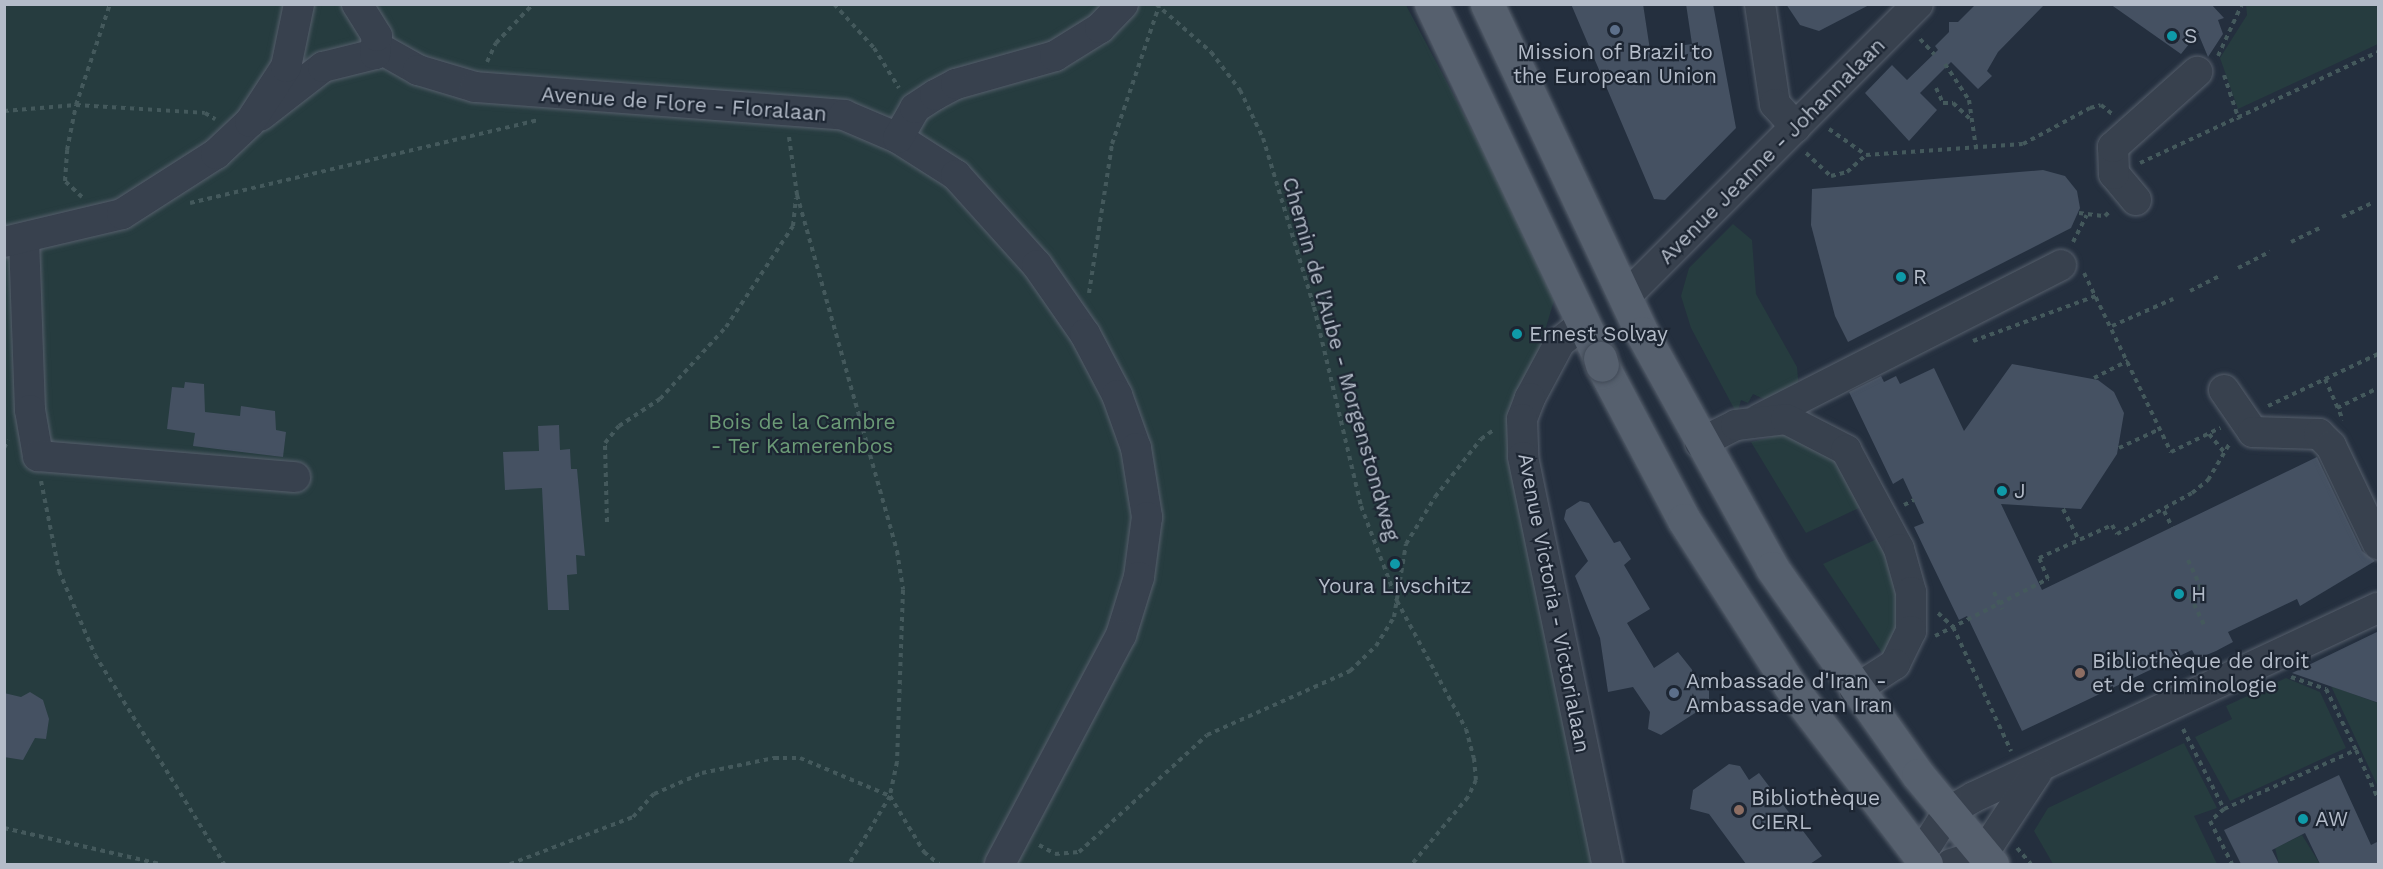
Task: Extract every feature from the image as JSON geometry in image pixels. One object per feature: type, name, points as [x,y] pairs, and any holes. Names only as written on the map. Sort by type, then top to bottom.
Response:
[{"type":"main road","points":[[1431,4],[1601,362],[1684,520],[1783,676],[1923,860]]},
{"type":"main road","points":[[1487,4],[1625,297],[1700,443],[1772,568],[1855,690],[1948,812],[1988,859]]},
{"type":"main road","points":[[1583,324],[1625,297]]},
{"type":"street","points":[[250,122],[286,67],[299,4]]},
{"type":"street","points":[[295,477],[38,456],[30,410],[14,240],[93,223],[168,188],[250,122],[281,105],[323,67],[369,59],[380,48],[357,4]]},
{"type":"street","points":[[898,138],[915,108],[956,84],[1055,56],[1100,27],[1123,4]]},
{"type":"street","points":[[1760,4],[1775,104],[1799,138]]},
{"type":"street","name":"Avenue Jeanne - Johannalaan","points":[[1625,297],[1799,138],[1918,4]]},
{"type":"street","name":"Avenue de Flore - Floralaan","points":[[380,48],[418,70],[475,87],[793,108],[844,115],[898,138],[974,193],[1037,265],[1085,334],[1117,395],[1136,448],[1147,517],[1139,577],[1121,635],[1014,832],[1000,864]]},
{"type":"street","points":[[2136,200],[2114,174],[2113,147],[2197,72]]},
{"type":"street","points":[[1700,443],[1751,423],[2073,260]]},
{"type":"street","name":"Avenue Victoria - Victorialaan","points":[[1583,324],[1554,351],[1522,419],[1522,457],[1607,864]]},
{"type":"street","points":[[2224,390],[2253,432],[2319,434],[2331,446],[2379,544]]},
{"type":"street","points":[[1751,423],[1786,419],[1846,450],[1899,549],[1911,592],[1911,631],[1895,664],[1855,690]]},
{"type":"street","points":[[1923,860],[1948,812],[2037,772],[2379,608]]},
{"type":"street","points":[[1951,864],[1988,859],[2037,772]]},
{"type":"path","points":[[93,223],[82,197],[65,181],[76,105],[110,4]]},
{"type":"path","points":[[475,87],[496,43],[532,4]]},
{"type":"path","points":[[834,4],[874,48],[915,108]]},
{"type":"path","points":[[2239,120],[2217,54],[2242,4]]},
{"type":"path","points":[[1085,334],[1095,231],[1112,144],[1157,5]]},
{"type":"path","name":"Chemin de l'Aube - Morgenstondweg","points":[[1157,5],[1211,52],[1240,90],[1263,138],[1314,308],[1361,506],[1397,601],[1466,729],[1475,769],[1468,797],[1412,864]]},
{"type":"path","points":[[1916,36],[1934,54]]},
{"type":"path","points":[[2114,174],[2239,120],[2379,52]]},
{"type":"path","points":[[1945,64],[1969,100],[1976,148]]},
{"type":"path","points":[[1936,88],[1943,103],[1953,103],[1972,122]]},
{"type":"path","points":[[4,111],[76,105],[205,113],[215,119]]},
{"type":"path","points":[[793,108],[790,152],[797,195],[897,551],[903,590],[901,705],[890,796],[849,864]]},
{"type":"path","points":[[1799,138],[1831,176],[1847,172],[1866,155],[2023,144],[2086,110]]},
{"type":"path","points":[[180,205],[545,118]]},
{"type":"path","points":[[1826,127],[1866,155]]},
{"type":"path","points":[[607,522],[605,443],[619,426],[660,399],[726,327],[794,226],[797,195]]},
{"type":"path","points":[[2342,217],[2374,202]]},
{"type":"path","points":[[2079,213],[2105,216]]},
{"type":"path","points":[[2087,215],[2072,238],[2073,260],[2112,326],[2171,452]]},
{"type":"path","points":[[2291,242],[2322,227]]},
{"type":"path","points":[[2238,268],[2270,252]]},
{"type":"path","points":[[2190,291],[2219,276]]},
{"type":"path","points":[[1982,339],[2096,296]]},
{"type":"path","points":[[2112,326],[2173,299]]},
{"type":"path","points":[[2379,354],[2325,379],[2337,408],[2379,388]]},
{"type":"path","points":[[2094,378],[2128,361]]},
{"type":"path","points":[[1014,832],[1055,854],[1079,852],[1207,735],[1350,671],[1388,628],[1397,601],[1406,544],[1435,496],[1481,439],[1522,419]]},
{"type":"path","points":[[2119,448],[2160,429]]},
{"type":"path","points":[[1895,664],[1953,627],[2001,606],[2048,579],[2039,558],[2112,525],[2117,534],[2164,511],[2208,480],[2224,452],[2209,434]]},
{"type":"path","points":[[38,456],[59,571],[95,655],[225,864]]},
{"type":"path","points":[[2063,509],[2079,540]]},
{"type":"path","points":[[2164,511],[2172,527]]},
{"type":"path","points":[[2188,560],[2202,590],[2190,596],[2204,625]]},
{"type":"path","points":[[1911,592],[1953,627],[2012,754]]},
{"type":"path","points":[[1994,592],[2001,606]]},
{"type":"path","points":[[2294,678],[2326,689],[2379,799]]},
{"type":"path","points":[[2172,708],[2224,809]]},
{"type":"path","points":[[2232,864],[2210,820],[2224,809],[2356,750]]},
{"type":"path","points":[[510,864],[633,817],[654,794],[702,773],[774,758],[800,758],[890,796],[924,852],[939,864]]},
{"type":"path","points":[[4,828],[160,864]]},
{"type":"green space","name":"Bois de la Cambre - Ter Kamerenbos","points":[[5,5],[1406,5],[1557,291],[1524,399],[1599,864],[5,864]]},
{"type":"green space","points":[[2246,5],[2378,5],[2378,44],[2238,109],[2220,58],[2247,15]]},
{"type":"green space","points":[[1733,224],[1752,240],[1756,294],[1797,367],[1798,378],[1798,385],[1768,401],[1753,394],[1748,403],[1741,400],[1737,414],[1691,328],[1681,296],[1689,268]]},
{"type":"green space","points":[[1767,427],[1844,460],[1863,506],[1806,533],[1751,442],[1772,437]]},
{"type":"green space","points":[[1879,538],[1901,578],[1904,619],[1886,659],[1823,564]]},
{"type":"green space","points":[[2286,678],[2320,692],[2346,748],[2230,801],[2195,737],[2232,719],[2226,706]]},
{"type":"green space","points":[[2331,686],[2378,703],[2378,787],[2347,720]]},
{"type":"green space","points":[[2184,743],[2217,808],[2194,816],[2217,864],[2053,864],[2034,831],[2048,808]]},
{"type":"green space","points":[[2302,835],[2320,864],[2279,864],[2275,848]]},
{"type":"building","points":[[1571,4],[1643,4],[1650,50],[1692,44],[1686,4],[1713,4],[1736,128],[1665,200],[1654,199]]},
{"type":"building","points":[[1786,4],[1871,4],[1819,31],[1800,25]]},
{"type":"building","points":[[1976,4],[2045,4],[1998,52],[1987,71],[1992,76],[1978,89],[1951,62],[1920,93],[1937,110],[1909,141],[1865,93],[1892,65],[1907,80],[1938,50],[1935,46],[1949,32],[1949,22],[1958,22]]},
{"type":"building","name":"S","points":[[2110,4],[2211,4],[2224,18],[2218,20],[2223,34],[2208,57],[2198,33],[2181,54]]},
{"type":"building","name":"R","points":[[2043,170],[2065,176],[2077,191],[2080,208],[2071,228],[1848,342],[1835,316],[1811,225],[1812,189]]},
{"type":"building","points":[[2012,364],[2098,380],[2114,392],[2124,413],[2117,454],[2081,509],[2001,504],[2042,590],[2317,457],[2362,551],[2375,561],[2300,606],[2297,599],[2228,632],[2233,642],[2216,651],[2197,659],[2192,650],[2022,731],[1967,616],[1959,620],[1914,527],[1924,523],[1903,478],[1893,484],[1849,392],[1881,376],[1884,382],[1896,376],[1900,384],[1934,368],[1964,431]]},
{"type":"building","points":[[185,382],[204,384],[205,412],[240,416],[241,406],[275,411],[276,430],[286,432],[283,457],[193,446],[195,433],[167,429],[172,387],[184,388]]},
{"type":"building","points":[[559,425],[560,450],[570,449],[571,469],[577,469],[585,556],[576,555],[577,574],[567,575],[569,610],[548,610],[542,488],[505,490],[503,452],[539,451],[538,426]]},
{"type":"building","points":[[1580,501],[1589,503],[1614,543],[1620,541],[1631,559],[1624,565],[1650,609],[1627,623],[1654,668],[1678,652],[1709,691],[1709,704],[1661,735],[1648,729],[1650,712],[1633,687],[1608,692],[1600,638],[1575,576],[1588,561],[1564,519],[1566,510]]},
{"type":"building","points":[[2379,631],[2379,703],[2292,673]]},
{"type":"building","points":[[30,692],[43,700],[49,719],[46,739],[35,738],[23,760],[4,757],[4,693],[21,697]]},
{"type":"building","points":[[1729,764],[1740,766],[1749,780],[1759,773],[1822,856],[1810,864],[1746,864],[1709,814],[1690,809],[1693,790]]},
{"type":"building","name":"AW","points":[[2339,775],[2371,845],[2379,841],[2379,864],[2320,864],[2305,833],[2272,850],[2279,864],[2241,864],[2224,830]]},
{"type":"place","name":"Mission of Brazil to the European Union","points":[[1615,30]]},
{"type":"place","name":"S","points":[[2172,36]]},
{"type":"place","name":"R","points":[[1901,277]]},
{"type":"place","name":"Ernest Solvay","points":[[1517,334]]},
{"type":"place","name":"J","points":[[2002,491]]},
{"type":"place","name":"Youra Livschitz","points":[[1395,564]]},
{"type":"place","name":"H","points":[[2179,594]]},
{"type":"place","name":"Bibliothèque de droit et de criminologie","points":[[2080,673]]},
{"type":"place","name":"Ambassade d'Iran - Ambassade van Iran","points":[[1674,693]]},
{"type":"place","name":"Bibliothèque CIERL","points":[[1739,810]]},
{"type":"place","name":"AW","points":[[2303,819]]}]
